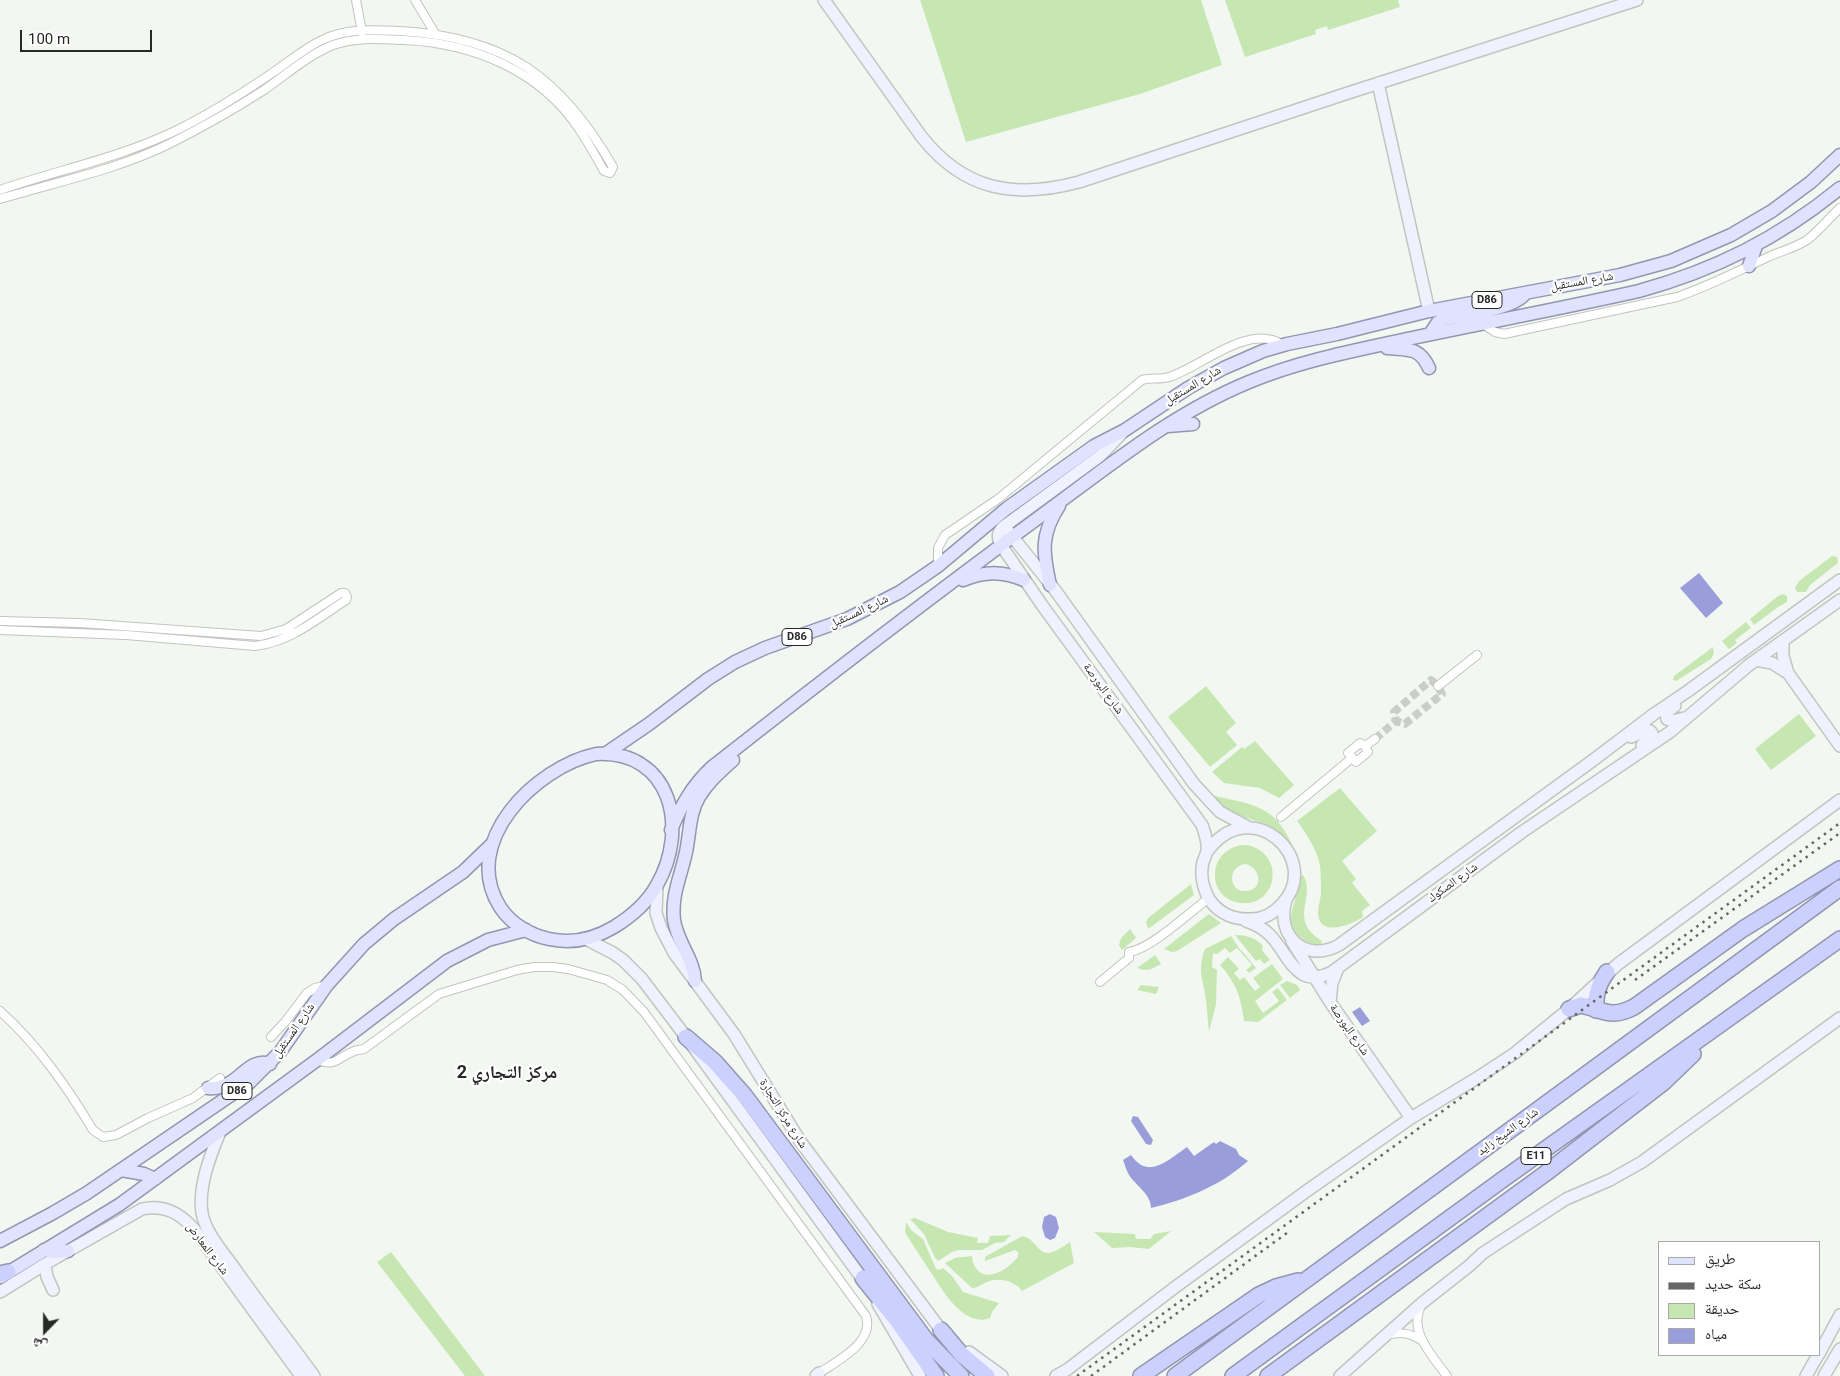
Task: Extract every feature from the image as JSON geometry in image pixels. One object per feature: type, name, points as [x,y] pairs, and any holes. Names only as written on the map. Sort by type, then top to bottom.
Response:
[{"type":"highway","points":[[1569,1009],[1581,1005],[1614,1014],[1634,1007],[1743,929],[1840,869]]},
{"type":"highway","name":"شارع الشيخ زايد","points":[[1175,1376],[1840,888]]},
{"type":"highway","name":"E11","points":[[1233,1376],[1494,1186],[1840,939]]},
{"type":"highway","points":[[1596,1010],[1596,994],[1607,972]]},
{"type":"highway","points":[[1268,1376],[1456,1240],[1637,1103],[1681,1066],[1712,1032]]},
{"type":"highway","points":[[686,1037],[715,1062],[745,1096],[920,1332],[938,1354],[962,1376]]},
{"type":"highway","points":[[863,1278],[896,1319],[936,1376]]},
{"type":"highway","points":[[1141,1376],[1259,1295],[1276,1287],[1305,1280]]},
{"type":"highway","points":[[941,1330],[962,1354],[986,1376]]},
{"type":"main road","name":"شارع المستقبل","points":[[605,754],[708,679],[735,662],[765,648],[863,612],[900,592],[938,566],[989,523],[1094,446],[1125,430],[1206,377],[1243,359],[1283,345],[1429,311],[1620,275],[1671,261],[1710,245],[1752,223],[1785,202],[1840,155]]},
{"type":"main road","name":"شارع المستقبل","points":[[672,830],[681,807],[698,781],[711,768],[1001,545],[1166,426],[1206,402],[1269,374],[1309,361],[1655,287],[1711,268],[1756,246],[1811,211],[1840,188]]},
{"type":"main road","points":[[1749,266],[1756,246]]},
{"type":"main road","points":[[1430,334],[1438,322],[1444,318],[1506,306],[1518,301],[1527,292]]},
{"type":"main road","points":[[1380,345],[1416,352],[1422,356],[1429,368]]},
{"type":"main road","points":[[1166,426],[1193,424]]},
{"type":"main road","points":[[1050,584],[1044,558],[1045,537],[1054,514],[1066,498]]},
{"type":"main road","points":[[951,585],[976,575],[990,572],[1004,573],[1024,580]]},
{"type":"main road","points":[[695,981],[693,968],[676,931],[673,909],[675,889],[686,852],[691,818],[696,804],[705,789],[742,752],[751,737]]},
{"type":"main road","points":[[605,754],[622,756],[637,762],[649,770],[658,780],[670,804],[672,830],[669,853],[657,885],[645,903],[630,916],[605,932],[576,941],[555,941],[540,937],[509,918],[494,896],[488,870],[492,844],[511,810],[541,780],[573,761],[587,756],[605,754]]},
{"type":"main road","name":"شارع المستقبل","points":[[0,1241],[70,1204],[241,1088],[270,1064],[289,1041],[327,985],[351,957],[379,931],[409,908],[451,882],[474,863],[492,844]]},
{"type":"main road","name":"D86","points":[[224,1129],[459,954],[488,940],[526,930]]},
{"type":"main road","points":[[208,1088],[228,1085],[253,1065],[262,1062],[270,1064]]},
{"type":"main road","points":[[3,1275],[101,1217],[224,1129]]},
{"type":"main road","points":[[121,1170],[144,1174],[155,1179]]},
{"type":"main road","points":[[44,1250],[54,1252],[68,1251]]},
{"type":"street","points":[[356,0],[363,39]]},
{"type":"street","points":[[415,0],[442,44]]},
{"type":"street","points":[[824,0],[921,136],[936,154],[954,168],[975,180],[1010,190],[1034,191],[1058,188],[1079,182],[1637,0]]},
{"type":"street","points":[[0,190],[123,153],[176,131],[237,97],[312,45],[331,36],[362,30],[436,33],[489,47],[520,62],[547,82],[566,100],[582,119],[612,165],[612,172],[604,171],[579,128],[560,105],[538,85],[512,68],[484,54],[442,44],[409,40],[363,39],[333,45],[314,54],[242,104],[167,145],[117,165],[0,199]]},
{"type":"street","points":[[331,36],[333,45]]},
{"type":"street","points":[[1378,83],[1429,311]]},
{"type":"street","points":[[1482,324],[1501,334],[1677,297],[1721,280],[1806,241],[1840,208]]},
{"type":"street","points":[[938,566],[938,548],[945,535],[998,499],[1142,380],[1170,377],[1210,357],[1256,338],[1267,338],[1283,345]]},
{"type":"street","points":[[1001,545],[998,535],[1003,527],[1100,456],[1125,430]]},
{"type":"street","points":[[989,523],[1003,527]]},
{"type":"street","name":"شارع البورصة","points":[[1003,527],[1050,584],[1194,784],[1220,812],[1249,828]]},
{"type":"street","name":"شارع البورصة","points":[[1001,545],[1024,580],[1198,820],[1204,832],[1206,852]]},
{"type":"street","points":[[1686,718],[1670,721],[1666,715],[1667,712],[1684,699],[1688,692],[1840,580]]},
{"type":"street","points":[[0,621],[80,623],[261,636],[286,629],[341,593],[347,597],[346,600],[295,634],[286,639],[265,645],[69,632],[0,630]]},
{"type":"street","name":"شارع الصكوك","points":[[1315,978],[1326,975],[1338,968],[1522,832],[1670,732],[1756,660],[1840,600]]},
{"type":"street","points":[[1783,641],[1783,656],[1788,673],[1840,746]]},
{"type":"street","points":[[1438,686],[1477,655]]},
{"type":"street","points":[[1756,660],[1772,663],[1788,673]]},
{"type":"street","name":"شارع الصكوك","points":[[1291,940],[1300,946],[1315,951],[1332,949],[1339,945],[1654,714],[1688,692]]},
{"type":"street","points":[[1603,777],[1606,771],[1651,739],[1652,733],[1650,730],[1647,730],[1634,737],[1622,738]]},
{"type":"street","points":[[1281,817],[1352,758],[1356,762],[1368,752],[1365,746],[1375,739]]},
{"type":"street","points":[[1056,1376],[1308,1190],[1411,1118],[1496,1066],[1533,1039],[1569,1009],[1607,972],[1840,800]]},
{"type":"street","points":[[1291,940],[1283,919],[1286,900],[1294,878],[1291,857],[1286,847],[1278,839],[1265,831],[1249,828],[1236,829],[1224,834],[1206,852],[1202,864],[1204,887],[1209,898],[1224,913],[1242,919],[1267,932],[1299,972],[1315,978]]},
{"type":"street","name":"شارع مركز التجارة","points":[[657,885],[656,904],[661,928],[674,953],[746,1052],[800,1141],[941,1330],[1002,1376]]},
{"type":"street","points":[[1100,982],[1129,958],[1129,952],[1137,951],[1151,942],[1209,898]]},
{"type":"street","points":[[1242,919],[1255,919],[1267,916],[1278,909],[1286,900]]},
{"type":"street","points":[[586,939],[612,953],[633,969],[686,1037],[863,1278],[920,1376]]},
{"type":"street","name":"شارع البورصة","points":[[1291,940],[1330,1002],[1411,1118]]},
{"type":"street","points":[[318,1060],[326,1062],[336,1061],[352,1052],[364,1049],[431,999],[445,991],[525,968],[543,966],[568,969],[607,980],[623,990],[634,1000],[656,1029],[866,1316],[868,1330],[861,1343],[817,1375]]},
{"type":"street","points":[[1330,1002],[1332,983],[1338,968]]},
{"type":"street","points":[[271,1037],[307,994],[315,988],[327,985]]},
{"type":"street","points":[[0,1011],[19,1029],[42,1056],[93,1130],[103,1137],[116,1135],[193,1098],[220,1078]]},
{"type":"street","points":[[1340,1376],[1482,1253],[1566,1199],[1610,1180],[1642,1162],[1840,1018]]},
{"type":"street","name":"شارع المعارض","points":[[224,1129],[209,1161],[203,1191],[202,1212],[206,1225],[237,1272],[314,1376]]},
{"type":"street","name":"شارع المعارض","points":[[0,1292],[142,1209],[161,1208],[178,1215],[194,1229],[301,1376]]},
{"type":"street","points":[[45,1264],[47,1277],[53,1290]]},
{"type":"street","points":[[1422,1303],[1416,1319],[1422,1342]]},
{"type":"street","points":[[1820,1350],[1840,1315]]},
{"type":"street","points":[[1384,1336],[1401,1332],[1413,1335],[1422,1342],[1447,1376]]},
{"type":"street","points":[[1824,1376],[1840,1349]]},
{"type":"street","points":[[1806,1376],[1817,1356]]},
{"type":"green space","points":[[920,0],[1201,0],[1222,65],[1140,94],[966,142]]},
{"type":"green space","points":[[1225,0],[1398,0],[1400,7],[1328,30],[1327,26],[1315,30],[1316,34],[1245,57]]},
{"type":"green space","points":[[1832,556],[1837,557],[1838,563],[1810,585],[1806,592],[1797,592],[1795,588],[1799,581]]},
{"type":"green space","points":[[1783,594],[1787,596],[1787,602],[1754,625],[1750,619]]},
{"type":"green space","points":[[1746,622],[1751,628],[1735,640],[1737,643],[1729,649],[1722,641]]},
{"type":"green space","points":[[1713,647],[1714,653],[1711,659],[1676,681],[1673,680],[1674,676]]},
{"type":"green space","points":[[1206,686],[1236,723],[1226,732],[1237,745],[1210,767],[1168,717]]},
{"type":"green space","points":[[1799,714],[1816,736],[1771,770],[1755,749]]},
{"type":"green space","points":[[1255,741],[1294,785],[1279,798],[1260,788],[1224,783],[1212,772],[1242,747],[1244,749]]},
{"type":"green space","points":[[1340,788],[1377,831],[1342,861],[1356,879],[1352,883],[1370,905],[1362,911],[1363,917],[1358,920],[1344,926],[1330,927],[1320,921],[1318,913],[1321,894],[1319,860],[1311,842],[1297,821]]},
{"type":"green space","points":[[1213,797],[1262,809],[1279,823],[1293,847],[1274,829],[1232,812],[1222,806]]},
{"type":"green space","points":[[1247,845],[1259,850],[1268,858],[1272,868],[1269,889],[1263,897],[1253,902],[1241,903],[1229,899],[1221,892],[1216,883],[1215,872],[1218,862],[1224,854],[1234,847]],"holes":[[[1246,864],[1251,866],[1257,874],[1258,883],[1256,887],[1246,891],[1236,888],[1232,879],[1235,869]]]},
{"type":"green space","points":[[1303,875],[1307,892],[1304,916],[1306,924],[1312,933],[1322,941],[1321,944],[1304,940],[1292,926],[1292,912],[1301,876]]},
{"type":"green space","points":[[1191,884],[1194,895],[1148,929],[1146,922],[1148,918]]},
{"type":"green space","points":[[1209,914],[1221,923],[1177,951],[1172,952],[1164,949]]},
{"type":"green space","points":[[1130,929],[1136,938],[1122,950],[1119,945],[1121,938]]},
{"type":"green space","points":[[1235,935],[1247,936],[1258,941],[1263,946],[1262,950],[1270,960],[1264,964],[1260,959],[1256,961]]},
{"type":"green space","points":[[1231,936],[1256,968],[1249,973],[1246,970],[1252,965],[1237,948],[1230,953],[1225,948],[1217,954],[1213,953],[1212,967],[1217,970],[1216,1004],[1209,1032],[1201,963],[1205,949]]},
{"type":"green space","points":[[1155,955],[1161,964],[1144,970],[1137,968]]},
{"type":"green space","points":[[1228,957],[1239,969],[1234,973],[1240,980],[1244,977],[1255,991],[1260,987],[1253,978],[1272,964],[1283,979],[1255,1001],[1263,1013],[1279,1001],[1272,992],[1278,988],[1287,1000],[1258,1022],[1244,1021],[1237,991],[1220,965]]},
{"type":"green space","points":[[1287,981],[1297,985],[1300,990],[1290,998],[1280,985]]},
{"type":"green space","points":[[1141,985],[1159,987],[1156,994],[1137,990]]},
{"type":"green space","points":[[915,1218],[948,1232],[978,1238],[977,1243],[988,1243],[990,1236],[1011,1235],[1004,1242],[995,1243],[982,1250],[959,1250],[938,1261],[924,1234],[910,1219]]},
{"type":"green space","points":[[906,1222],[911,1230],[923,1239],[936,1269],[943,1268],[952,1276],[963,1292],[999,1303],[990,1318],[980,1320],[971,1317],[953,1304],[905,1232]]},
{"type":"green space","points":[[1171,1231],[1149,1249],[1112,1248],[1094,1232],[1135,1234],[1136,1239],[1150,1239],[1154,1234]]},
{"type":"green space","points":[[1022,1236],[1027,1237],[1040,1250],[1047,1253],[1057,1250],[1070,1242],[1074,1263],[1022,1291],[1011,1282],[1002,1280],[992,1281],[972,1288],[945,1263],[955,1258],[972,1256],[977,1270],[989,1275],[994,1274],[1009,1266],[1018,1257],[1018,1252],[1015,1250],[985,1261],[985,1257]]},
{"type":"green space","points":[[391,1252],[485,1376],[465,1376],[377,1262]]},
{"type":"water","points":[[1699,573],[1723,603],[1706,618],[1680,588]]},
{"type":"water","points":[[1360,1007],[1370,1021],[1362,1026],[1352,1012]]},
{"type":"water","points":[[1133,1116],[1138,1117],[1153,1140],[1151,1145],[1146,1144],[1131,1121]]},
{"type":"water","points":[[1220,1141],[1236,1149],[1239,1155],[1248,1161],[1226,1178],[1203,1190],[1151,1208],[1149,1198],[1129,1175],[1123,1160],[1131,1155],[1138,1163],[1152,1167],[1166,1162],[1187,1147],[1194,1156],[1214,1142],[1216,1144]]},
{"type":"water","points":[[1050,1214],[1056,1217],[1059,1228],[1055,1238],[1050,1240],[1045,1237],[1042,1227],[1044,1217]]},
{"type":"tunnel","points":[[1375,739],[1396,721],[1394,712],[1431,680],[1438,686],[1442,694],[1405,724],[1396,721]]},
{"type":"railway","points":[[1077,1376],[1840,823]]},
{"type":"railway","points":[[1635,980],[1840,833]]},
{"type":"railway","points":[[1091,1376],[1291,1230]]},
{"type":"district","name":"مركز التجاري 2","points":[[507,1073]]}]
